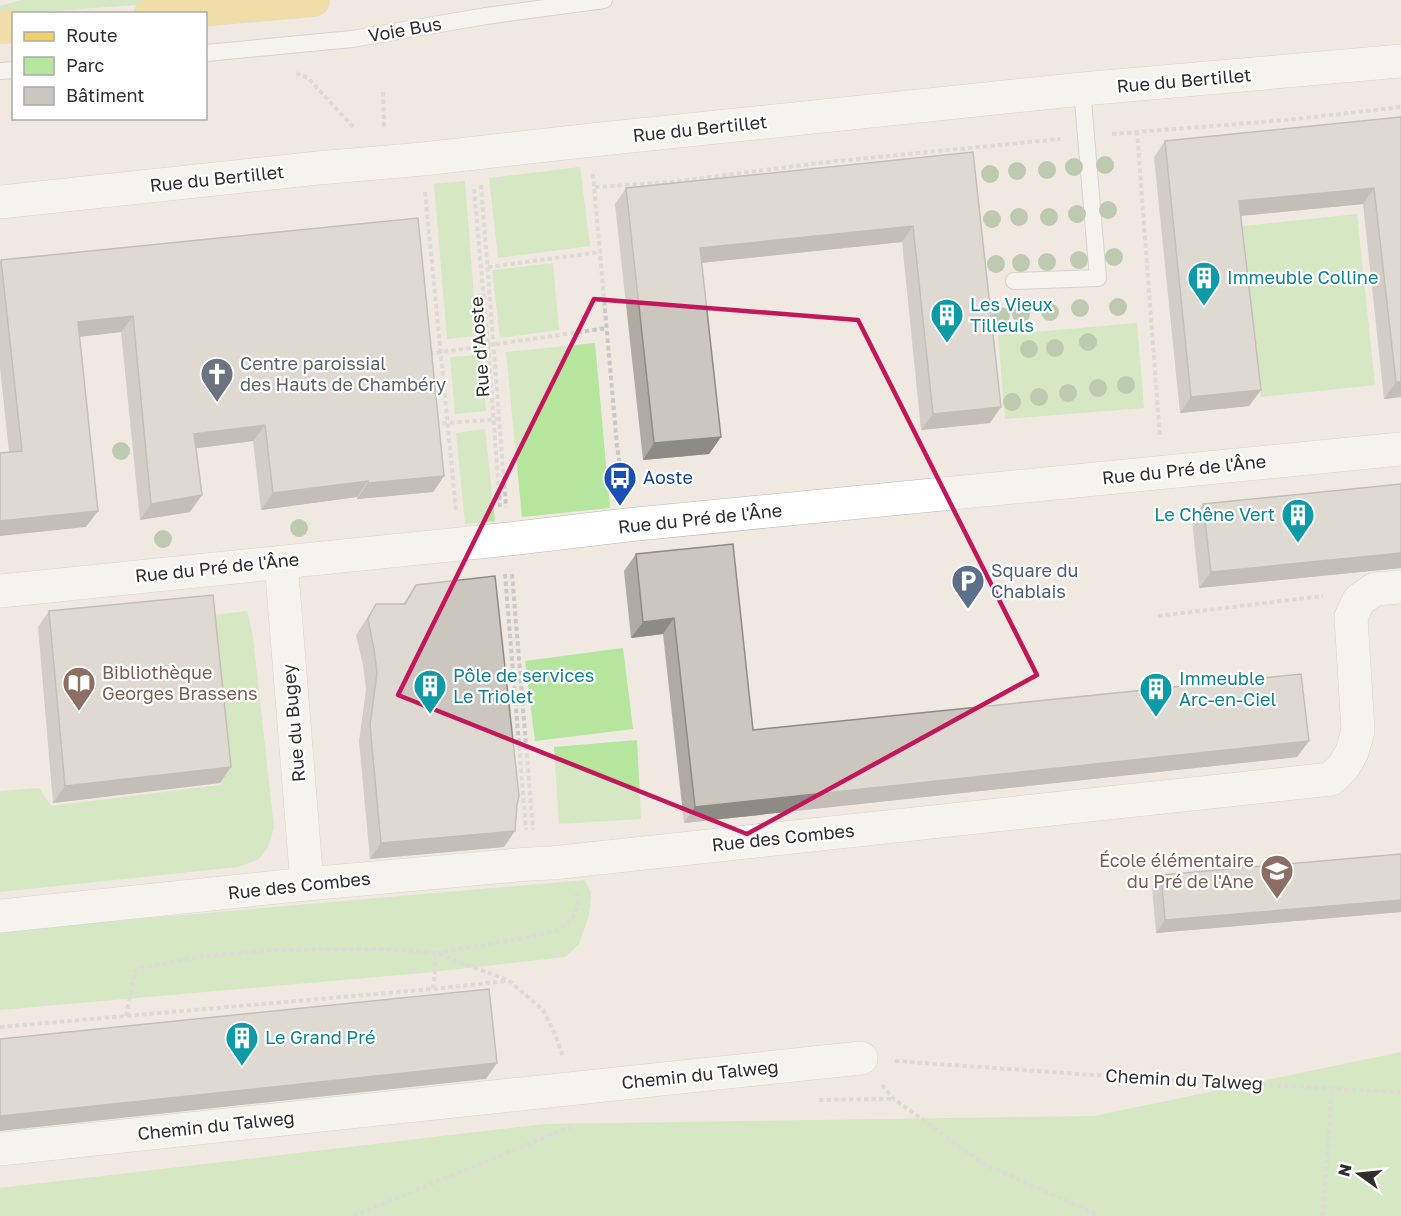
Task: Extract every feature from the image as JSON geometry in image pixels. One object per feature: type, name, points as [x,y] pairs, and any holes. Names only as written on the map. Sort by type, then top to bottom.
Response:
[{"type":"main road","points":[[174,12],[313,0]]},
{"type":"street","name":"Rue du Bertillet","points":[[0,202],[1082,90],[1401,61]]},
{"type":"street","name":"Rue du Pré de l'Âne","points":[[0,591],[1401,449]]},
{"type":"street","name":"Rue du Bugey","points":[[281,562],[307,884]]},
{"type":"street","name":"Rue des Combes","points":[[0,916],[307,884],[544,863],[1332,779],[1344,766],[1352,752],[1359,731],[1351,617],[1359,600],[1388,588]]},
{"type":"street","name":"Chemin du Talweg","points":[[0,1149],[861,1058]]},
{"type":"lane","name":"Voie Bus","points":[[207,53],[352,39],[486,16],[604,0]]},
{"type":"lane","points":[[1014,281],[1098,278],[1082,90]]},
{"type":"path","points":[[308,78],[386,163]]},
{"type":"path","points":[[595,187],[672,182],[827,162],[1137,131],[1287,120],[1401,107]]},
{"type":"path","points":[[1137,131],[1157,400]]},
{"type":"path","points":[[592,140],[617,446],[624,493]]},
{"type":"path","name":"Rue d'Aoste","points":[[478,152],[509,538],[544,863]]},
{"type":"path","points":[[423,159],[459,544]]},
{"type":"path","points":[[488,267],[601,252]]},
{"type":"path","points":[[428,354],[607,328]]},
{"type":"path","points":[[435,424],[499,419]]},
{"type":"path","points":[[1158,616],[1388,588]]},
{"type":"path","points":[[126,1016],[136,969],[198,957],[275,950],[384,949],[435,953],[559,930],[572,920],[578,904],[576,891],[544,863]]},
{"type":"path","points":[[435,953],[508,980],[543,1010],[556,1035]]},
{"type":"path","points":[[433,989],[435,953]]},
{"type":"path","points":[[0,1027],[433,989],[508,980]]},
{"type":"path","points":[[861,1058],[894,1099],[984,1164],[1100,1216]]},
{"type":"path","name":"Chemin du Talweg","points":[[861,1058],[1165,1080],[1401,1092]]},
{"type":"path","points":[[1323,1216],[1332,1089]]},
{"type":"path","points":[[353,1216],[579,1123]]},
{"type":"highlighted area","points":[[594,299],[858,320],[1037,675],[747,834],[398,695]]},
{"type":"green space","points":[[21,0],[204,0],[12,12],[12,14],[0,15],[0,6]]},
{"type":"green space","points":[[580,167],[590,246],[498,258],[489,178]]},
{"type":"green space","points":[[465,181],[477,336],[447,339],[434,184]]},
{"type":"green space","points":[[1357,214],[1375,385],[1261,397],[1243,226]]},
{"type":"green space","points":[[553,263],[559,330],[500,338],[492,270]]},
{"type":"green space","points":[[1137,323],[1144,408],[1005,419],[998,335]]},
{"type":"green space","points":[[595,343],[610,508],[522,517],[506,352]]},
{"type":"green space","points":[[481,355],[486,411],[455,414],[450,357]]},
{"type":"green space","points":[[485,429],[495,521],[465,524],[456,433]]},
{"type":"green space","points":[[247,611],[253,638],[274,828],[268,847],[259,859],[238,867],[0,892],[0,791],[39,788],[51,806],[221,785],[204,616]]},
{"type":"green space","points":[[623,648],[633,729],[535,741],[525,661]]},
{"type":"green space","points":[[637,740],[641,819],[559,824],[554,747]]},
{"type":"green space","points":[[585,880],[591,893],[589,915],[579,944],[565,957],[423,973],[0,1010],[0,931]]},
{"type":"green space","points":[[1401,1052],[1401,1216],[0,1216],[0,1188],[545,1124],[1094,1116]]},
{"type":"building","name":"Immeuble Colline","points":[[1401,117],[1401,382],[1396,382],[1374,188],[1239,201],[1261,390],[1191,397],[1165,141]]},
{"type":"building","name":"Les Vieux Tilleuls","points":[[973,152],[1001,407],[933,414],[913,226],[700,248],[721,437],[654,443],[626,188]]},
{"type":"building","points":[[418,218],[444,476],[368,483],[368,481],[273,493],[265,425],[194,434],[202,495],[151,504],[133,316],[78,322],[98,511],[0,521],[0,453],[22,451],[1,260]]},
{"type":"building","name":"Le Chêne Vert","points":[[1401,484],[1401,553],[1211,572],[1203,504]]},
{"type":"building","name":"Immeuble Arc-en-Ciel","points":[[733,544],[753,730],[1301,674],[1309,741],[695,807],[674,618],[643,622],[636,554]]},
{"type":"building","name":"Pôle de services Le Triolet","points":[[495,576],[519,796],[515,831],[381,843],[370,725],[377,673],[368,619],[376,604],[405,604],[416,585]]},
{"type":"building","name":"Bibliothèque Georges Brassens","points":[[213,595],[231,767],[65,786],[49,611]]},
{"type":"building","name":"École élémentaire du Pré de l'Ane","points":[[1401,854],[1401,900],[1165,920],[1161,875]]},
{"type":"building","name":"Le Grand Pré","points":[[489,989],[497,1063],[0,1116],[0,1039]]},
{"type":"place","name":"Immeuble Colline","points":[[1204,307]]},
{"type":"place","name":"Les Vieux Tilleuls","points":[[947,344]]},
{"type":"place","name":"Centre paroissial des Hauts de Chambéry","points":[[217,403]]},
{"type":"place","name":"Aoste","points":[[620,507]]},
{"type":"place","name":"Le Chêne Vert","points":[[1298,544]]},
{"type":"place","name":"Square du Chablais","points":[[968,610]]},
{"type":"place","name":"Bibliothèque Georges Brassens","points":[[79,712]]},
{"type":"place","name":"Pôle de services Le Triolet","points":[[430,715]]},
{"type":"place","name":"Immeuble Arc-en-Ciel","points":[[1156,718]]},
{"type":"place","name":"École élémentaire du Pré de l'Ane","points":[[1277,900]]},
{"type":"place","name":"Le Grand Pré","points":[[242,1067]]}]
